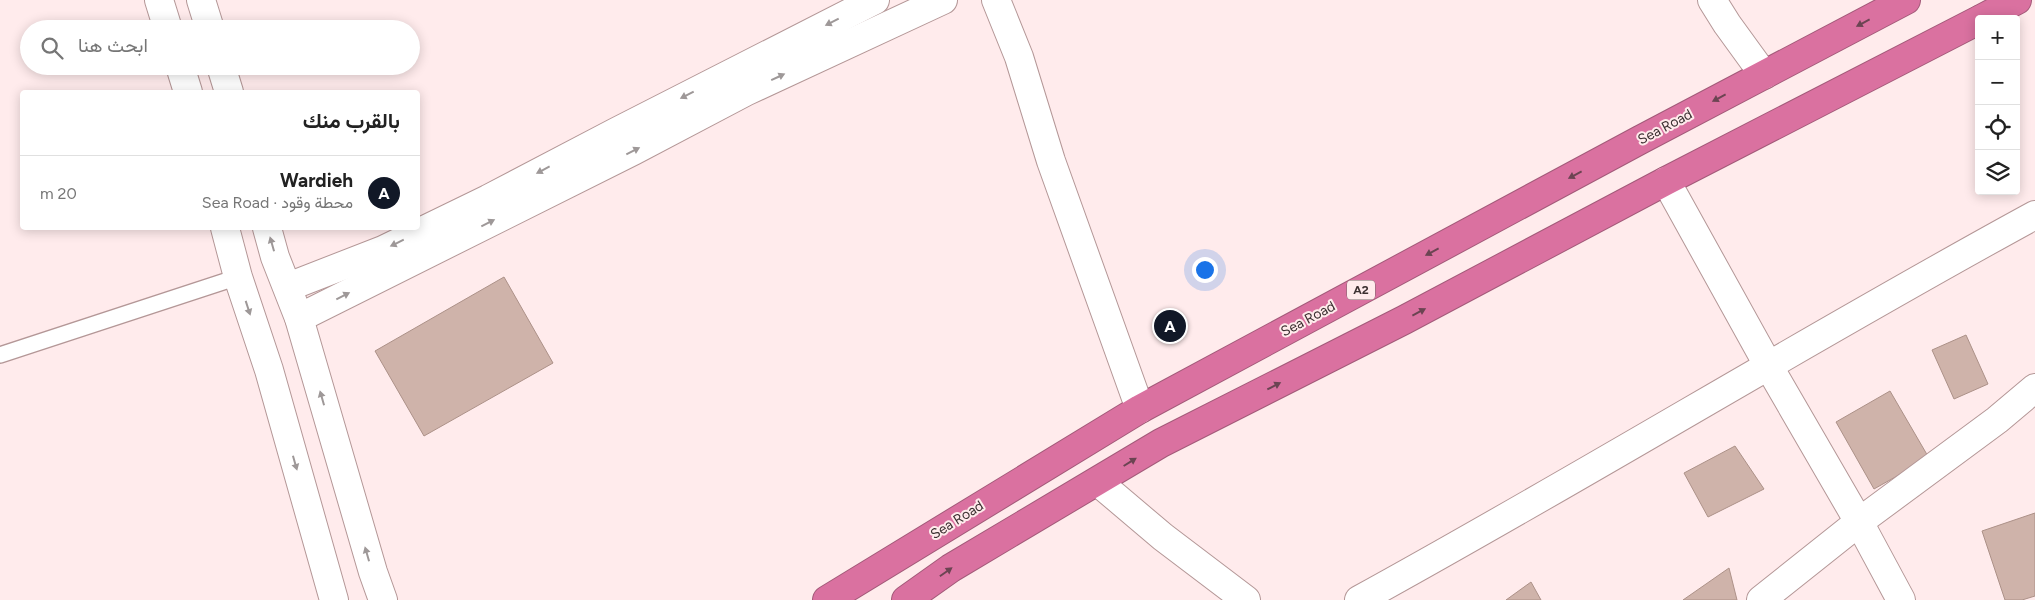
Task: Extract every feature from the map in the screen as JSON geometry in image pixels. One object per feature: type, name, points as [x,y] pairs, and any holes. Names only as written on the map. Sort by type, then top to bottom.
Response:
[{"type":"highway","name":"Sea Road","points":[[827,600],[1140,409],[1906,0]]},
{"type":"highway","points":[[1988,15],[2017,0]]},
{"type":"highway","points":[[906,600],[951,568],[1161,443],[1404,320],[1666,181],[1975,22]]},
{"type":"highway","points":[[1140,409],[1161,443]]},
{"type":"street","points":[[159,0],[165,20]]},
{"type":"street","points":[[201,0],[207,20]]},
{"type":"street","points":[[288,287],[383,250],[488,199],[640,119],[875,0]]},
{"type":"street","points":[[299,318],[616,160],[745,92],[943,0]]},
{"type":"street","points":[[996,0],[1019,57],[1051,161],[1140,409]]},
{"type":"street","points":[[1712,0],[1726,24],[1764,75]]},
{"type":"street","points":[[183,75],[187,90]]},
{"type":"street","points":[[224,75],[228,90]]},
{"type":"street","points":[[1666,181],[1768,365],[1859,522],[1901,600]]},
{"type":"street","points":[[1359,600],[1619,454],[1768,365],[2035,215]]},
{"type":"street","points":[[226,230],[238,277],[269,370],[334,600]]},
{"type":"street","points":[[268,230],[299,318],[373,572],[383,600]]},
{"type":"street","points":[[1761,600],[1859,522],[1997,420],[2035,388]]},
{"type":"street","points":[[1098,482],[1163,537],[1246,600]]},
{"type":"lane","points":[[0,355],[238,277]]},
{"type":"building","points":[[504,277],[553,363],[424,436],[375,351]]},
{"type":"building","points":[[1966,335],[1988,384],[1954,399],[1932,350]]},
{"type":"building","points":[[1890,391],[1929,458],[1874,489],[1836,422]]},
{"type":"building","points":[[1735,446],[1764,489],[1708,517],[1684,473]]},
{"type":"building","points":[[2035,513],[2035,596],[2022,600],[2005,600],[1982,531]]},
{"type":"building","points":[[1729,568],[1737,600],[1683,600]]},
{"type":"building","points":[[1531,582],[1541,600],[1506,600]]},
{"type":"place","name":"Wardieh","points":[[1170,326]]}]
